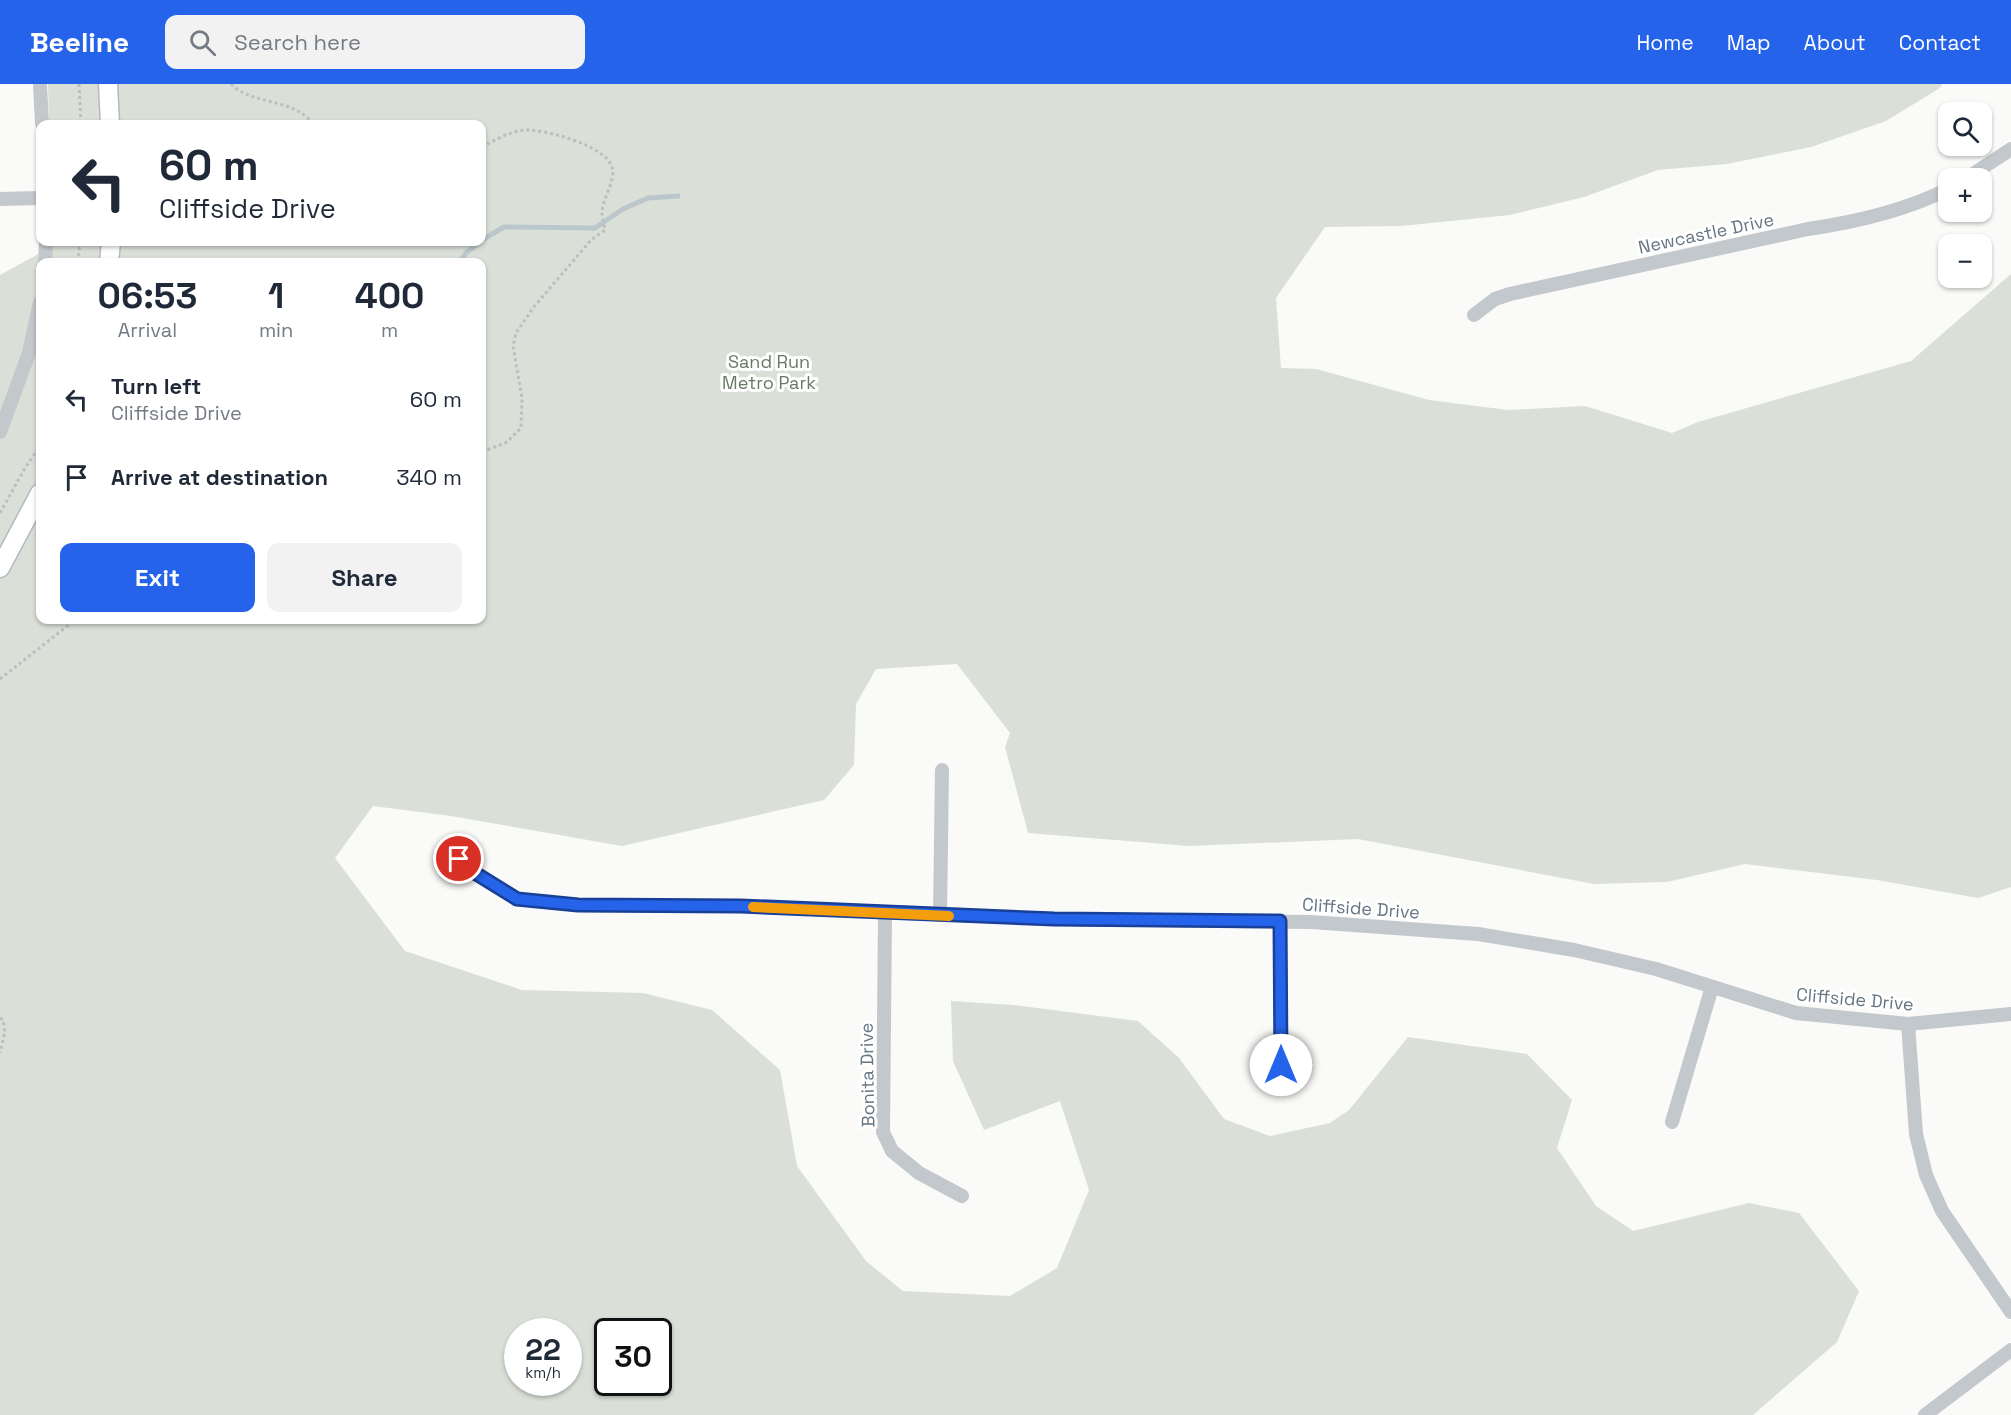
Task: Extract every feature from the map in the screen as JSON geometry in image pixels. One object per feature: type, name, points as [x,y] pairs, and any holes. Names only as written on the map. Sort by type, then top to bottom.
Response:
[{"type":"street","points":[[40,84],[42,120]]},
{"type":"street","points":[[108,84],[110,120]]},
{"type":"street","points":[[1982,168],[2011,149]]},
{"type":"street","name":"Newcastle Drive","points":[[1474,315],[1495,299],[1510,294],[1808,229],[1848,223],[1938,194]]},
{"type":"street","points":[[0,199],[36,198]]},
{"type":"street","points":[[0,432],[29,353],[36,321]]},
{"type":"street","points":[[0,568],[36,500]]},
{"type":"street","points":[[940,915],[942,770]]},
{"type":"street","name":"Cliffside Drive","points":[[459,859],[475,873],[517,899],[578,905],[741,906],[885,914],[1280,921],[1478,934],[1574,950],[1656,969],[1796,1013],[1908,1024],[2011,1014]]},
{"type":"street","name":"Bonita Drive","points":[[885,914],[884,1132],[892,1151],[910,1166],[962,1196]]},
{"type":"street","points":[[1280,921],[1281,1065]]},
{"type":"street","points":[[1672,1122],[1712,987]]},
{"type":"street","points":[[1908,1024],[1916,1134],[1926,1174],[1942,1211],[2011,1312]]},
{"type":"street","points":[[1925,1415],[2011,1350]]},
{"type":"path","points":[[79,84],[81,120]]},
{"type":"path","points":[[231,84],[249,96],[284,105],[299,112],[308,120]]},
{"type":"path","points":[[486,145],[512,132],[525,130],[559,135],[581,143],[604,157],[611,166],[612,176],[604,198],[602,214],[605,230],[591,240],[533,308],[516,333],[513,346],[522,398],[521,428],[507,442],[486,450]]},
{"type":"path","points":[[0,513],[36,452]]},
{"type":"path","points":[[0,678],[70,624]]},
{"type":"path","points":[[0,1018],[3,1020],[5,1032],[0,1053]]},
{"type":"green space","name":"Sand Run Metro Park","points":[[48,84],[1942,84],[1940,88],[1886,121],[1811,147],[1727,164],[1658,170],[1584,197],[1510,215],[1401,226],[1325,227],[1276,298],[1281,368],[1316,369],[1429,400],[1508,410],[1585,406],[1672,433],[1698,422],[1911,361],[2011,274],[2011,887],[1978,898],[1877,880],[1745,864],[1667,882],[1594,884],[1358,839],[1190,846],[1028,833],[1005,747],[1010,733],[957,664],[876,669],[856,704],[854,765],[824,800],[622,846],[451,816],[373,806],[335,858],[405,951],[522,990],[643,993],[712,1010],[780,1070],[797,1166],[866,1261],[903,1291],[1010,1296],[1057,1268],[1089,1190],[1060,1101],[984,1130],[953,1061],[951,1001],[1014,1005],[1138,1021],[1179,1058],[1224,1119],[1270,1136],[1330,1123],[1349,1110],[1408,1037],[1527,1054],[1572,1100],[1557,1148],[1596,1206],[1633,1231],[1749,1203],[1799,1213],[1859,1291],[1837,1342],[1753,1415],[0,1415],[0,275],[53,246],[486,246],[486,120],[49,120]]},
{"type":"waterway","points":[[486,238],[504,227],[595,228],[623,209],[648,198],[678,196]]},
{"type":"waterway","points":[[463,258],[475,246]]},
{"type":"slow traffic","points":[[753,907],[949,916]]},
{"type":"route","points":[[459,859],[475,873],[517,899],[578,905],[741,906],[885,914],[1054,919],[1280,921],[1281,1065]]}]
